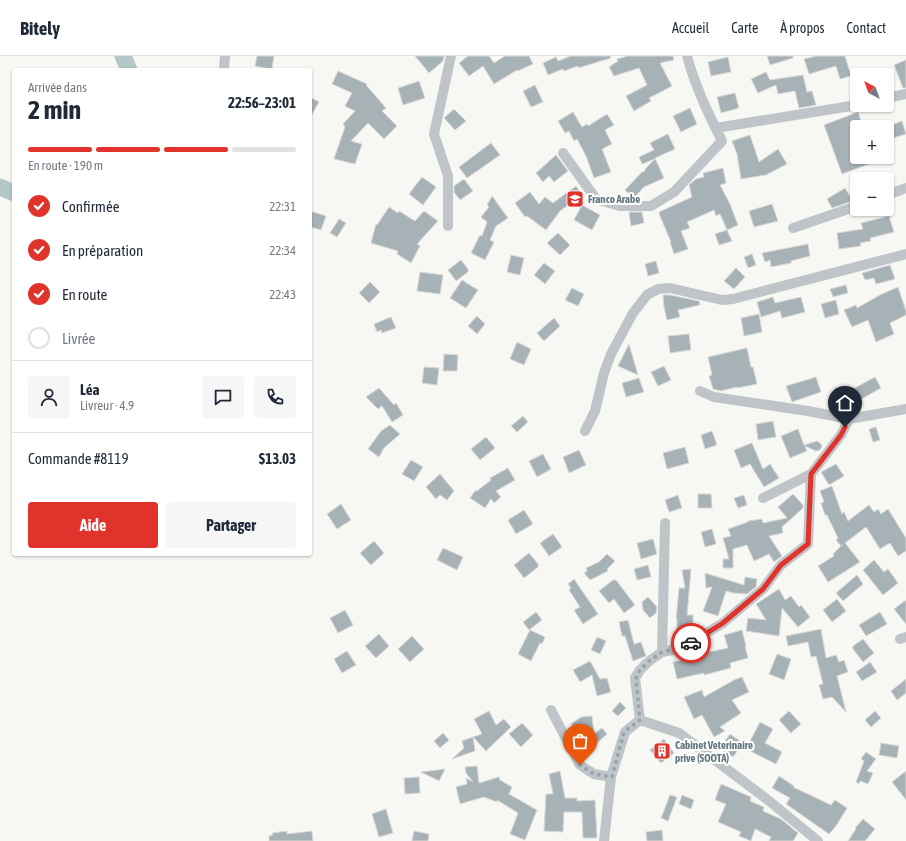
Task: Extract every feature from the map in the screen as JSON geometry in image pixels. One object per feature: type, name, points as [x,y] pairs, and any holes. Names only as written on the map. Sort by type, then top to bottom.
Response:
[{"type":"street","points":[[224,68],[225,56]]},
{"type":"street","points":[[448,226],[448,176],[434,134],[451,56]]},
{"type":"street","points":[[563,153],[596,199],[620,206],[651,206],[674,192],[722,140],[707,112],[692,76],[687,56]]},
{"type":"street","points":[[894,97],[906,94]]},
{"type":"street","points":[[716,128],[850,106]]},
{"type":"street","points":[[894,192],[906,188]]},
{"type":"street","points":[[794,228],[850,208]]},
{"type":"street","points":[[585,431],[595,411],[604,372],[611,354],[633,313],[647,294],[658,289],[670,288],[702,294],[722,300],[733,299],[906,254]]},
{"type":"street","points":[[700,391],[714,397],[808,410],[849,419],[906,409]]},
{"type":"street","points":[[763,498],[811,474],[841,435],[849,419]]},
{"type":"street","points":[[640,720],[636,678],[640,670],[662,652],[682,648],[723,623],[763,589],[781,565],[808,544],[811,474]]},
{"type":"street","points":[[662,652],[665,523]]},
{"type":"street","points":[[551,710],[580,765],[594,774],[612,777]]},
{"type":"street","points":[[604,841],[612,777],[624,732],[640,720]]},
{"type":"street","points":[[640,720],[679,734],[768,800],[818,841]]},
{"type":"building","points":[[257,56],[274,56],[272,68],[255,66]]},
{"type":"building","points":[[415,56],[444,56],[443,61],[429,73]]},
{"type":"building","points":[[468,56],[489,56],[494,63],[505,56],[529,56],[533,64],[518,71],[517,70],[494,84],[483,66],[469,76],[459,63]]},
{"type":"building","points":[[571,56],[610,56],[611,58],[578,68],[578,66],[564,71],[563,69],[548,75],[543,63],[556,57],[558,61]]},
{"type":"building","points":[[628,56],[673,56],[674,60],[660,63],[672,86],[649,98],[651,101],[634,111],[626,96],[647,85],[639,68],[614,76],[609,67],[618,61],[617,59]]},
{"type":"building","points":[[767,56],[793,56],[793,58],[770,65]]},
{"type":"building","points":[[816,56],[845,56],[850,76],[840,79],[836,66],[809,74],[804,59]]},
{"type":"building","points":[[728,57],[731,72],[711,76],[708,62]]},
{"type":"building","points":[[906,60],[906,88],[903,88],[894,65]]},
{"type":"building","points":[[338,71],[367,84],[366,85],[386,108],[382,111],[397,126],[384,139],[368,123],[351,141],[362,144],[355,164],[334,159],[345,127],[343,124],[355,111],[345,106],[352,93],[332,84]]},
{"type":"building","points":[[766,72],[770,80],[803,75],[807,92],[812,91],[816,105],[799,108],[795,91],[778,94],[776,85],[758,93],[751,79]]},
{"type":"building","points":[[419,81],[425,98],[403,105],[398,88]]},
{"type":"building","points":[[535,85],[543,102],[531,107],[523,91]]},
{"type":"building","points":[[735,93],[739,108],[721,113],[717,97]]},
{"type":"building","points":[[312,98],[319,102],[312,114]]},
{"type":"building","points":[[690,108],[697,124],[681,132],[673,116]]},
{"type":"building","points":[[454,109],[466,121],[455,130],[444,118]]},
{"type":"building","points":[[573,112],[582,127],[587,124],[588,126],[607,114],[614,125],[605,130],[612,144],[602,149],[611,172],[594,178],[586,156],[577,139],[574,141],[569,131],[565,133],[558,121]]},
{"type":"building","points":[[858,112],[861,120],[850,120],[850,164],[869,164],[842,174],[824,125]]},
{"type":"building","points":[[902,121],[906,134],[894,138],[894,124]]},
{"type":"building","points":[[668,134],[675,149],[655,158],[664,178],[644,187],[634,198],[625,190],[655,159],[642,164],[639,157],[654,150],[650,143]]},
{"type":"building","points":[[750,135],[759,162],[778,149],[787,164],[766,175],[741,179],[737,154],[732,141]]},
{"type":"building","points":[[491,143],[500,155],[467,178],[459,167]]},
{"type":"building","points":[[556,155],[568,171],[554,182],[549,176],[543,182],[536,173]]},
{"type":"building","points":[[723,168],[726,183],[720,185],[730,204],[738,225],[727,230],[720,214],[716,216],[714,210],[687,222],[690,228],[681,231],[688,249],[674,254],[671,242],[659,212],[692,197],[689,185],[696,179],[704,177],[703,173]]},
{"type":"building","points":[[422,177],[436,187],[423,205],[409,194]]},
{"type":"building","points":[[464,179],[473,191],[460,200],[454,192],[454,186]]},
{"type":"building","points":[[576,186],[582,195],[560,211],[546,230],[527,216],[525,217],[515,203],[530,192],[539,204],[545,197],[553,203]]},
{"type":"building","points":[[845,188],[850,196],[850,202],[832,208],[827,199]]},
{"type":"building","points":[[492,196],[508,218],[496,226],[490,240],[494,242],[485,260],[471,253],[480,235],[482,236],[487,222],[481,217],[489,207],[487,205]]},
{"type":"building","points":[[772,204],[778,221],[754,227],[749,211]]},
{"type":"building","points":[[582,205],[600,215],[592,230],[574,220]]},
{"type":"building","points":[[389,207],[398,213],[399,211],[415,221],[424,211],[438,221],[417,244],[420,246],[411,263],[397,254],[398,251],[371,243],[376,224],[377,225]]},
{"type":"building","points":[[312,212],[326,216],[321,230],[312,228]]},
{"type":"building","points":[[629,212],[642,212],[644,223],[631,226]]},
{"type":"building","points":[[889,216],[894,232],[870,238],[871,241],[860,243],[861,246],[839,249],[837,233],[863,229],[861,223]]},
{"type":"building","points":[[339,219],[346,223],[337,237],[330,233]]},
{"type":"building","points":[[727,230],[732,241],[719,245],[715,234]]},
{"type":"building","points":[[558,233],[570,245],[560,255],[547,243]]},
{"type":"building","points":[[808,244],[810,256],[791,261],[791,263],[771,267],[770,260],[765,262],[762,253]]},
{"type":"building","points":[[752,254],[756,265],[748,268],[744,257]]},
{"type":"building","points":[[511,255],[524,258],[520,275],[507,272]]},
{"type":"building","points":[[461,260],[468,269],[468,272],[456,281],[448,270]]},
{"type":"building","points":[[656,261],[659,273],[648,276],[645,264]]},
{"type":"building","points":[[544,263],[555,271],[545,284],[534,275]]},
{"type":"building","points":[[890,265],[895,279],[876,284],[874,278],[865,280],[862,273]]},
{"type":"building","points":[[736,268],[745,277],[734,289],[724,281]]},
{"type":"building","points":[[420,272],[443,275],[440,294],[417,291]]},
{"type":"building","points":[[462,280],[478,290],[466,308],[450,298]]},
{"type":"building","points":[[370,282],[380,292],[369,303],[359,293]]},
{"type":"building","points":[[846,285],[848,293],[833,297],[830,289]]},
{"type":"building","points":[[898,287],[906,315],[890,323],[894,334],[876,342],[868,320],[852,327],[844,310],[856,305],[857,308]]},
{"type":"building","points":[[572,288],[584,294],[578,306],[565,300]]},
{"type":"building","points":[[663,295],[699,301],[700,305],[678,310],[680,317],[667,320]]},
{"type":"building","points":[[773,297],[775,303],[801,297],[805,312],[782,318],[780,311],[761,317],[757,302]]},
{"type":"building","points":[[836,300],[839,314],[825,318],[821,304]]},
{"type":"building","points":[[759,314],[762,332],[744,336],[741,318]]},
{"type":"building","points":[[477,316],[485,324],[477,334],[468,326]]},
{"type":"building","points":[[391,317],[396,328],[382,333],[381,330],[377,332],[374,324]]},
{"type":"building","points":[[554,318],[560,326],[544,341],[537,333]]},
{"type":"building","points":[[689,334],[691,350],[670,353],[668,336]]},
{"type":"building","points":[[517,342],[531,349],[524,365],[510,359]]},
{"type":"building","points":[[629,344],[638,375],[618,366]]},
{"type":"building","points":[[747,348],[751,367],[753,367],[757,384],[721,391],[713,389],[709,376],[712,375],[708,357]]},
{"type":"building","points":[[444,354],[458,355],[457,371],[443,371]]},
{"type":"building","points":[[664,366],[671,380],[658,386],[651,372]]},
{"type":"building","points":[[424,367],[439,368],[437,385],[422,383]]},
{"type":"building","points":[[816,377],[821,392],[792,402],[786,386]]},
{"type":"building","points":[[875,377],[881,388],[849,406],[844,392],[846,389],[850,387],[853,389]]},
{"type":"building","points":[[639,378],[644,392],[626,397],[622,383]]},
{"type":"building","points":[[379,388],[394,405],[396,403],[403,415],[392,422],[382,406],[378,409],[366,397]]},
{"type":"building","points":[[523,416],[528,422],[517,432],[511,426]]},
{"type":"building","points":[[773,421],[776,437],[758,440],[756,424]]},
{"type":"building","points":[[390,425],[400,434],[384,448],[379,457],[368,449],[381,431]]},
{"type":"building","points":[[876,427],[880,440],[873,442],[869,429]]},
{"type":"building","points":[[798,429],[804,445],[817,441],[822,446],[820,450],[816,451],[805,446],[807,451],[790,458],[781,436]]},
{"type":"building","points":[[712,431],[717,445],[705,449],[701,435]]},
{"type":"building","points":[[486,437],[495,448],[480,460],[471,449]]},
{"type":"building","points":[[752,443],[763,469],[770,464],[779,478],[764,487],[750,464],[741,468],[734,450]]},
{"type":"building","points":[[685,447],[689,463],[667,469],[663,453]]},
{"type":"building","points":[[579,450],[586,465],[569,473],[563,457]]},
{"type":"building","points":[[543,454],[551,469],[537,477],[529,461]]},
{"type":"building","points":[[411,460],[423,467],[414,481],[402,474]]},
{"type":"building","points":[[836,464],[844,476],[829,485],[821,472]]},
{"type":"building","points":[[508,468],[515,480],[496,491],[501,497],[494,503],[491,499],[485,508],[470,498],[475,491],[491,480],[490,478]]},
{"type":"building","points":[[440,474],[454,491],[447,500],[440,495],[436,499],[426,487]]},
{"type":"building","points":[[832,486],[842,514],[844,512],[848,521],[869,505],[874,512],[878,509],[881,514],[888,509],[906,538],[906,551],[898,556],[890,543],[880,549],[866,527],[845,543],[860,562],[828,582],[818,566],[834,556],[833,554],[841,546],[836,540],[838,538],[827,515],[825,515],[821,503],[824,502],[820,491]]},
{"type":"building","points":[[698,494],[711,494],[712,508],[698,508]]},
{"type":"building","points":[[793,494],[803,505],[803,508],[782,527],[783,533],[769,536],[782,556],[774,562],[769,554],[754,561],[747,545],[733,549],[733,568],[723,568],[723,559],[729,559],[723,538],[731,536],[728,529],[748,521],[762,519],[763,523],[787,518],[778,507]]},
{"type":"building","points":[[678,495],[682,508],[669,512],[665,500]]},
{"type":"building","points":[[744,495],[747,505],[738,508],[734,498]]},
{"type":"building","points":[[341,504],[351,520],[337,529],[327,514]]},
{"type":"building","points":[[524,510],[533,524],[516,534],[508,520]]},
{"type":"building","points":[[712,529],[716,544],[705,547],[701,532]]},
{"type":"building","points":[[553,534],[562,547],[549,556],[540,543]]},
{"type":"building","points":[[653,539],[657,554],[641,559],[637,543]]},
{"type":"building","points":[[374,541],[384,553],[371,565],[360,553]]},
{"type":"building","points":[[443,548],[463,557],[457,570],[437,560]]},
{"type":"building","points":[[529,553],[538,564],[538,567],[524,578],[514,565]]},
{"type":"building","points":[[607,554],[615,561],[607,569],[608,571],[590,580],[584,573],[587,571],[586,568],[599,562]]},
{"type":"building","points":[[874,560],[884,572],[888,569],[898,583],[883,595],[863,570]]},
{"type":"building","points":[[648,565],[651,577],[637,580],[634,569]]},
{"type":"building","points":[[691,569],[687,615],[693,615],[693,633],[677,633],[676,619],[679,588],[685,588],[682,570]]},
{"type":"building","points":[[705,573],[744,585],[745,577],[757,579],[756,587],[747,594],[726,591],[718,616],[703,611],[712,587],[706,588]]},
{"type":"building","points":[[857,575],[863,584],[843,601],[836,593]]},
{"type":"building","points":[[574,579],[598,614],[583,624],[574,610],[580,607],[569,590],[571,588],[568,584]]},
{"type":"building","points":[[613,580],[616,580],[635,605],[624,613],[614,599],[609,603],[599,591]]},
{"type":"building","points":[[779,589],[785,600],[791,596],[799,607],[801,605],[810,617],[798,627],[782,608],[779,636],[746,631],[748,618],[766,620],[756,604]]},
{"type":"building","points":[[648,597],[657,607],[656,613],[650,618],[643,610],[642,602]]},
{"type":"building","points":[[837,599],[846,611],[832,622],[823,610]]},
{"type":"building","points":[[906,600],[906,624],[894,609]]},
{"type":"building","points":[[345,610],[353,625],[338,633],[330,618]]},
{"type":"building","points":[[536,612],[542,620],[529,630],[523,622]]},
{"type":"building","points":[[880,612],[887,624],[866,636],[859,625]]},
{"type":"building","points":[[628,620],[634,644],[641,642],[646,656],[633,661],[625,636],[622,636],[619,622]]},
{"type":"building","points":[[821,629],[826,658],[836,655],[839,662],[844,660],[848,672],[837,676],[846,712],[832,697],[823,699],[819,685],[823,684],[816,656],[811,657],[808,642],[788,646],[786,636]]},
{"type":"building","points":[[530,630],[545,637],[542,644],[540,643],[531,661],[518,654]]},
{"type":"building","points":[[742,630],[748,658],[730,663],[731,668],[704,675],[704,673],[677,679],[673,662],[700,656],[699,654],[728,648],[724,635]]},
{"type":"building","points":[[379,634],[389,646],[376,658],[365,646]]},
{"type":"building","points":[[412,636],[424,649],[410,662],[398,649]]},
{"type":"building","points":[[597,637],[606,641],[600,654],[591,650]]},
{"type":"building","points":[[863,639],[874,653],[863,662],[853,649],[853,646]]},
{"type":"building","points":[[347,651],[356,665],[342,673],[334,659]]},
{"type":"building","points":[[777,654],[791,659],[784,680],[769,674]]},
{"type":"building","points":[[590,661],[600,679],[607,678],[611,692],[597,696],[592,675],[580,682],[573,670]]},
{"type":"building","points":[[870,662],[877,672],[862,681],[856,672]]},
{"type":"building","points":[[742,677],[749,692],[732,700],[741,713],[720,727],[725,731],[714,737],[702,715],[694,719],[684,697],[702,690],[704,697]]},
{"type":"building","points":[[906,679],[906,693],[897,700],[891,691]]},
{"type":"building","points":[[620,702],[626,708],[618,716],[612,711]]},
{"type":"building","points":[[489,711],[496,725],[504,719],[511,727],[486,751],[473,737],[482,734],[474,719]]},
{"type":"building","points":[[789,711],[801,724],[791,733],[779,720]]},
{"type":"building","points":[[875,711],[881,718],[871,727],[865,720]]},
{"type":"building","points":[[592,716],[594,734],[602,728],[607,734],[596,744],[596,748],[582,731],[578,734],[571,724],[581,717]]},
{"type":"building","points":[[760,722],[773,729],[765,743],[782,752],[776,764],[750,751],[748,745]]},
{"type":"building","points":[[522,723],[533,735],[521,747],[509,734]]},
{"type":"building","points":[[443,733],[449,740],[440,748],[434,741]]},
{"type":"building","points":[[730,734],[743,743],[733,757],[720,749]]},
{"type":"building","points":[[473,737],[475,751],[452,759],[464,748],[462,741]]},
{"type":"building","name":"Cabinet Veterinaire prive (SOOTA)","points":[[664,739],[674,753],[661,763],[650,750]]},
{"type":"building","points":[[881,743],[899,746],[897,758],[879,755]]},
{"type":"building","points":[[866,752],[876,759],[867,771],[873,773],[868,784],[860,781],[859,784],[856,782],[864,761],[861,759]]},
{"type":"building","points":[[477,766],[479,783],[499,777],[500,780],[512,787],[509,794],[537,810],[525,840],[510,834],[518,813],[497,800],[497,802],[484,797],[460,804],[456,787],[467,784],[466,778],[473,782],[466,773],[465,767]]},
{"type":"building","points":[[445,769],[439,781],[421,772]]},
{"type":"building","points":[[560,771],[565,798],[577,798],[577,801],[595,800],[597,838],[583,838],[582,812],[564,812],[563,832],[544,831],[546,794],[553,794],[549,774]]},
{"type":"building","points":[[906,771],[906,800],[892,782]]},
{"type":"building","points":[[779,776],[794,786],[793,787],[831,805],[835,800],[847,808],[836,826],[829,834],[786,804],[790,798],[772,788]]},
{"type":"building","points":[[419,777],[420,793],[405,794],[404,778]]},
{"type":"building","points":[[721,784],[751,797],[750,801],[764,807],[763,811],[781,819],[798,833],[793,841],[769,841],[771,837],[755,829],[751,841],[739,836],[741,832],[718,822],[726,804],[715,800]]},
{"type":"building","points":[[670,795],[677,797],[668,821],[661,818]]},
{"type":"building","points":[[682,795],[694,800],[691,809],[679,804]]},
{"type":"building","points":[[386,809],[393,833],[379,837],[372,814]]},
{"type":"building","points":[[863,819],[875,829],[865,841],[848,841],[856,829],[855,828]]},
{"type":"building","points":[[662,830],[663,841],[647,841],[646,832]]},
{"type":"building","points":[[287,831],[287,834],[312,831],[313,841],[269,841],[269,836],[273,835],[272,833]]},
{"type":"building","points":[[414,831],[429,834],[428,841],[412,841]]},
{"type":"waterway","points":[[123,56],[128,68]]},
{"type":"waterway","points":[[0,187],[12,192]]},
{"type":"way so far","points":[[580,765],[594,774],[612,777],[624,732],[640,720],[636,678],[640,670],[662,652],[682,648],[691,643]]},
{"type":"place","name":"Franco Arabe","points":[[575,199]]},
{"type":"place","name":"Cabinet Veterinaire prive (SOOTA)","points":[[662,751]]},
{"type":"route","points":[[691,643],[723,623],[763,589],[781,565],[808,544],[811,474],[841,435],[845,427]]}]
